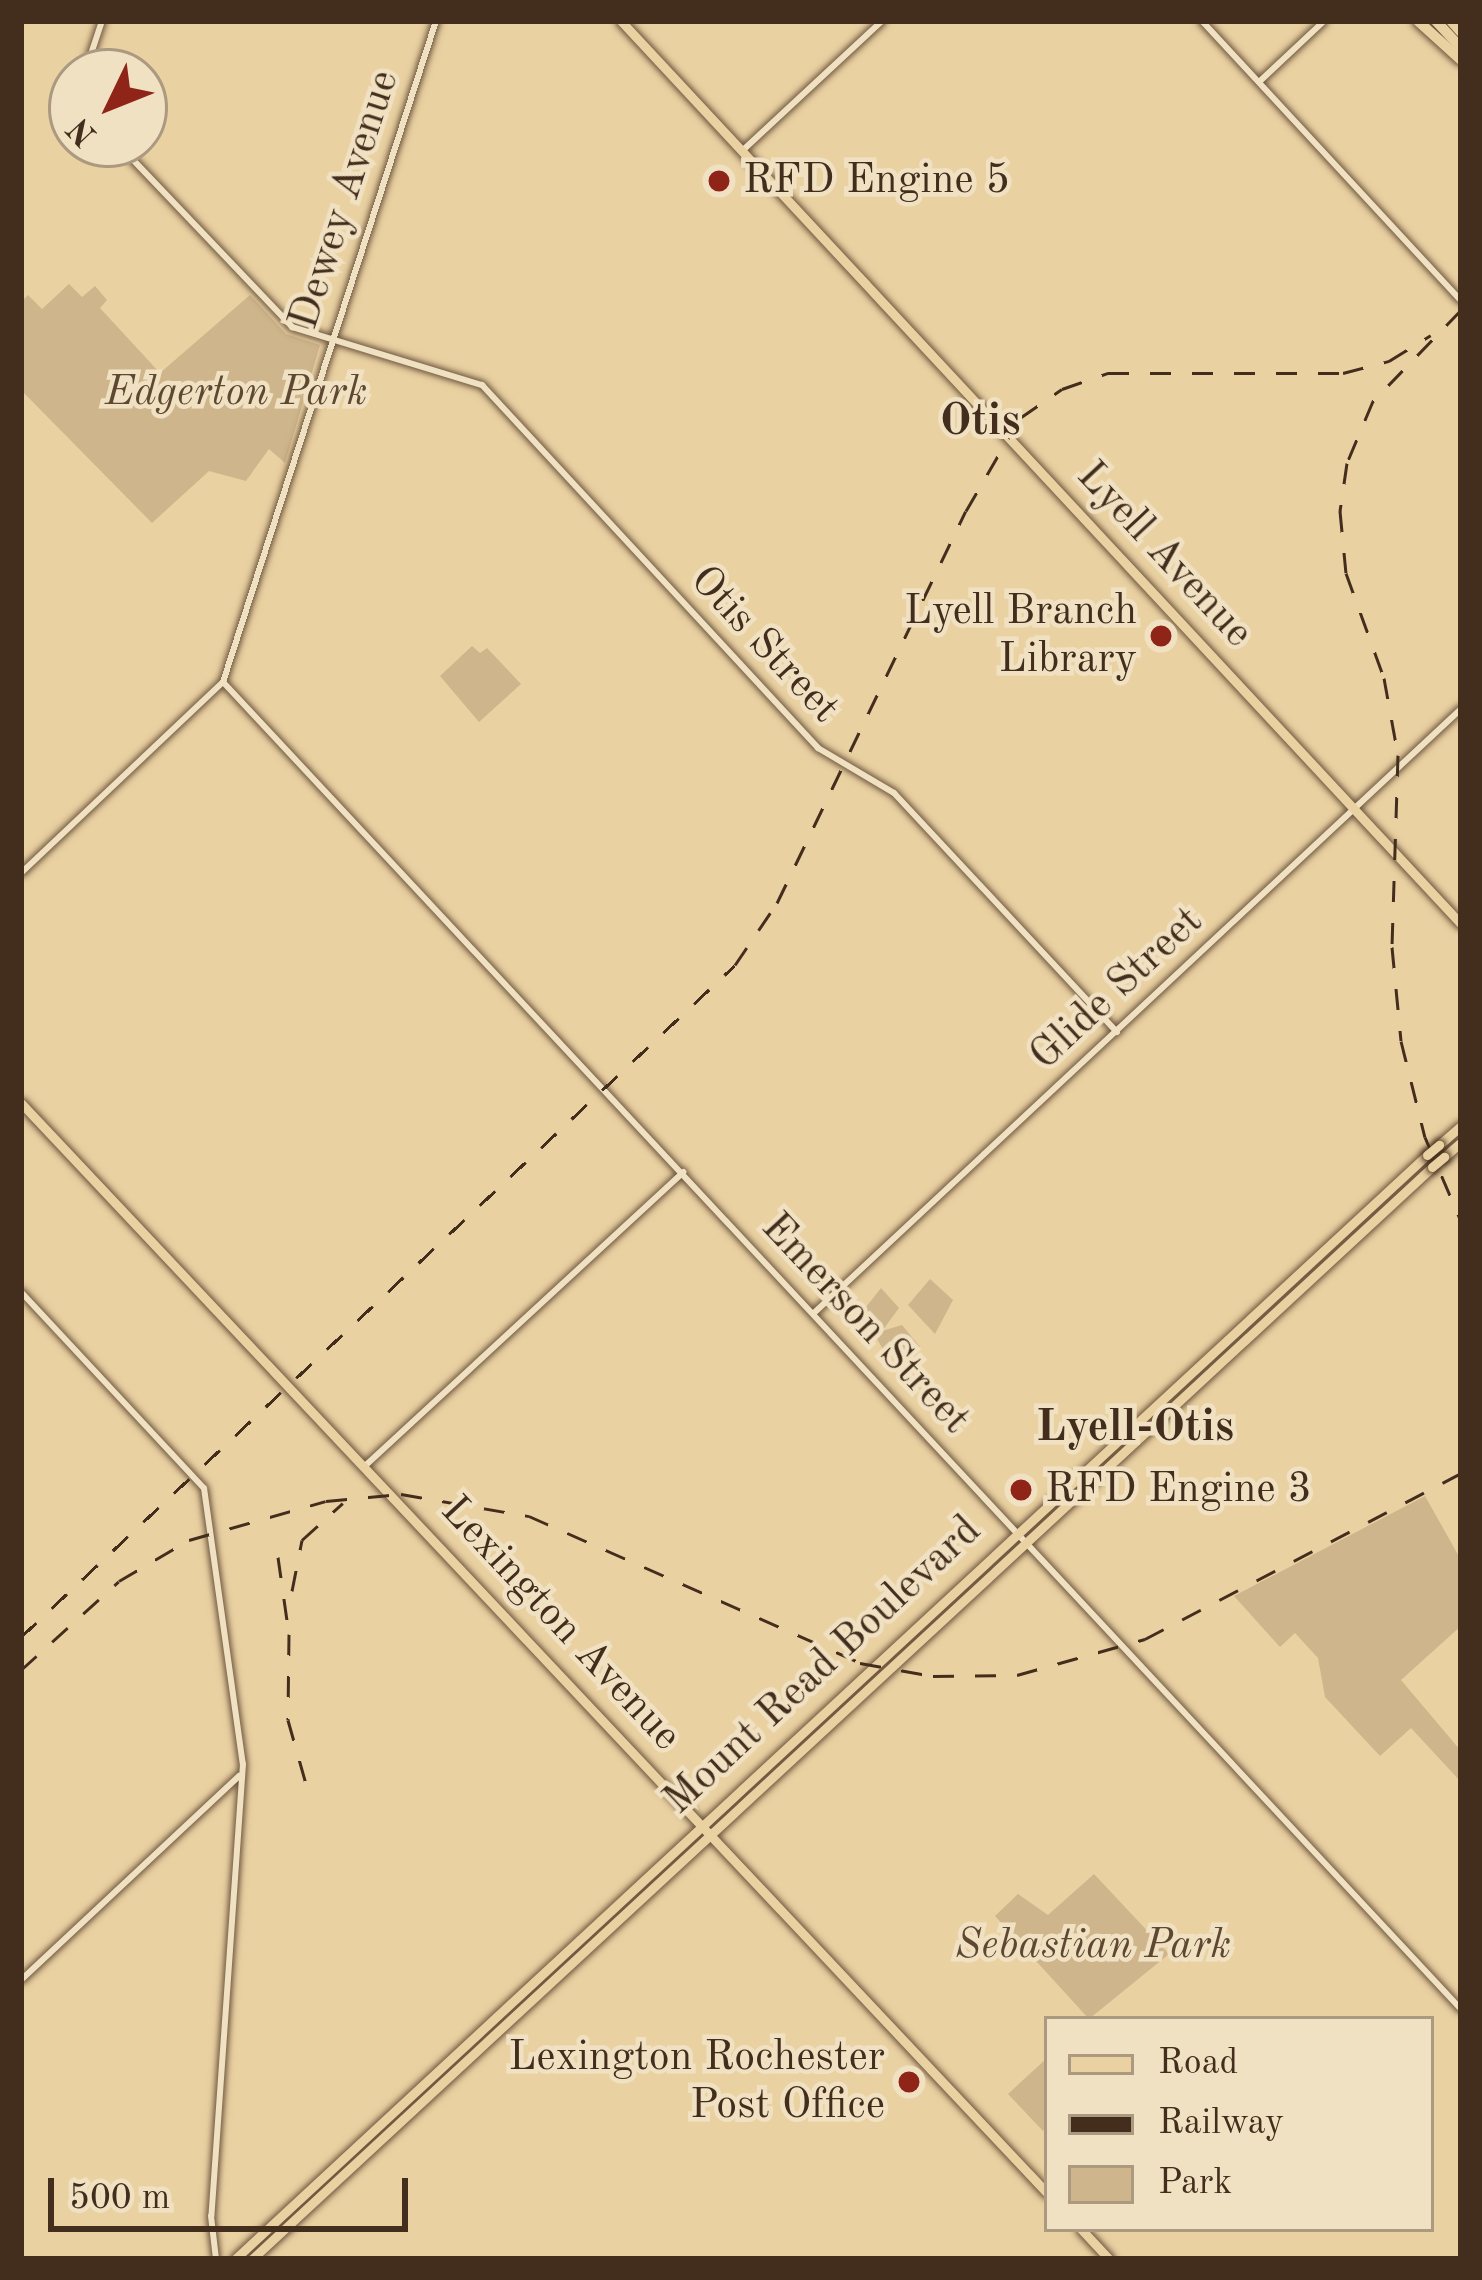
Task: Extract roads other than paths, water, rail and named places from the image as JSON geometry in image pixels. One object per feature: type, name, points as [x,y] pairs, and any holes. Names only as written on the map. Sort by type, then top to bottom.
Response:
[{"type":"highway","points":[[1418,21],[1461,60]]},
{"type":"highway","points":[[1436,21],[1461,48]]},
{"type":"highway","points":[[1451,21],[1461,32]]},
{"type":"main road","name":"Lyell Avenue","points":[[621,21],[1461,925]]},
{"type":"main road","name":"Lexington Avenue","points":[[21,1103],[1044,2190]]},
{"type":"main road","name":"Mount Read Boulevard","points":[[252,2259],[708,1829],[1016,1530],[1303,1264],[1461,1126]]},
{"type":"main road","name":"Mount Read Boulevard","points":[[235,2259],[1295,1288],[1461,1142]]},
{"type":"main road","points":[[1272,1293],[1295,1288],[1303,1264]]},
{"type":"main road","points":[[472,2070],[474,2052]]},
{"type":"main road","points":[[1084,2232],[1109,2259]]},
{"type":"street","name":"Dewey Avenue","points":[[21,873],[223,682],[436,21]]},
{"type":"street","points":[[742,151],[882,21]]},
{"type":"street","points":[[1202,21],[1461,301]]},
{"type":"street","points":[[1259,82],[1324,21]]},
{"type":"street","points":[[140,168],[281,318],[330,340]]},
{"type":"street","name":"Otis Street","points":[[330,340],[482,385],[818,748],[894,793],[1117,1032]]},
{"type":"street","name":"Emerson Street","points":[[223,682],[1461,2009]]},
{"type":"street","name":"Glide Street","points":[[814,1313],[1461,709]]},
{"type":"street","points":[[366,1465],[683,1172]]},
{"type":"street","points":[[21,1292],[203,1486],[242,1773],[212,2216],[216,2259]]},
{"type":"street","points":[[21,1979],[242,1773]]},
{"type":"railway","points":[[1461,310],[1373,401],[1347,463],[1340,511],[1346,573],[1384,678],[1398,755],[1392,947],[1401,1041],[1425,1137],[1461,1221]]},
{"type":"railway","points":[[21,1637],[735,965],[777,903],[966,511],[1020,418],[1062,389],[1108,373],[1343,373],[1389,361],[1431,335]]},
{"type":"railway","points":[[21,1670],[119,1581],[189,1540],[326,1501],[401,1494],[529,1516],[860,1663],[933,1676],[1017,1675],[1145,1639],[1461,1473]]},
{"type":"railway","points":[[292,1591],[302,1540],[343,1503]]},
{"type":"railway","points":[[278,1557],[289,1634],[288,1720],[307,1787]]},
{"type":"place","name":"RFD Engine 5","points":[[719,181]]},
{"type":"place","name":"Lyell Branch Library","points":[[1161,636]]},
{"type":"place","name":"RFD Engine 3","points":[[1021,1490]]},
{"type":"place","name":"Lexington Rochester Post Office","points":[[909,2082]]},
{"type":"district","name":"Otis","points":[[980,423]]},
{"type":"district","name":"Lyell-Otis","points":[[1135,1429]]},
{"type":"park label","name":"Edgerton Park","points":[[236,393]]},
{"type":"park label","name":"Sebastian Park","points":[[1093,1946]]}]
